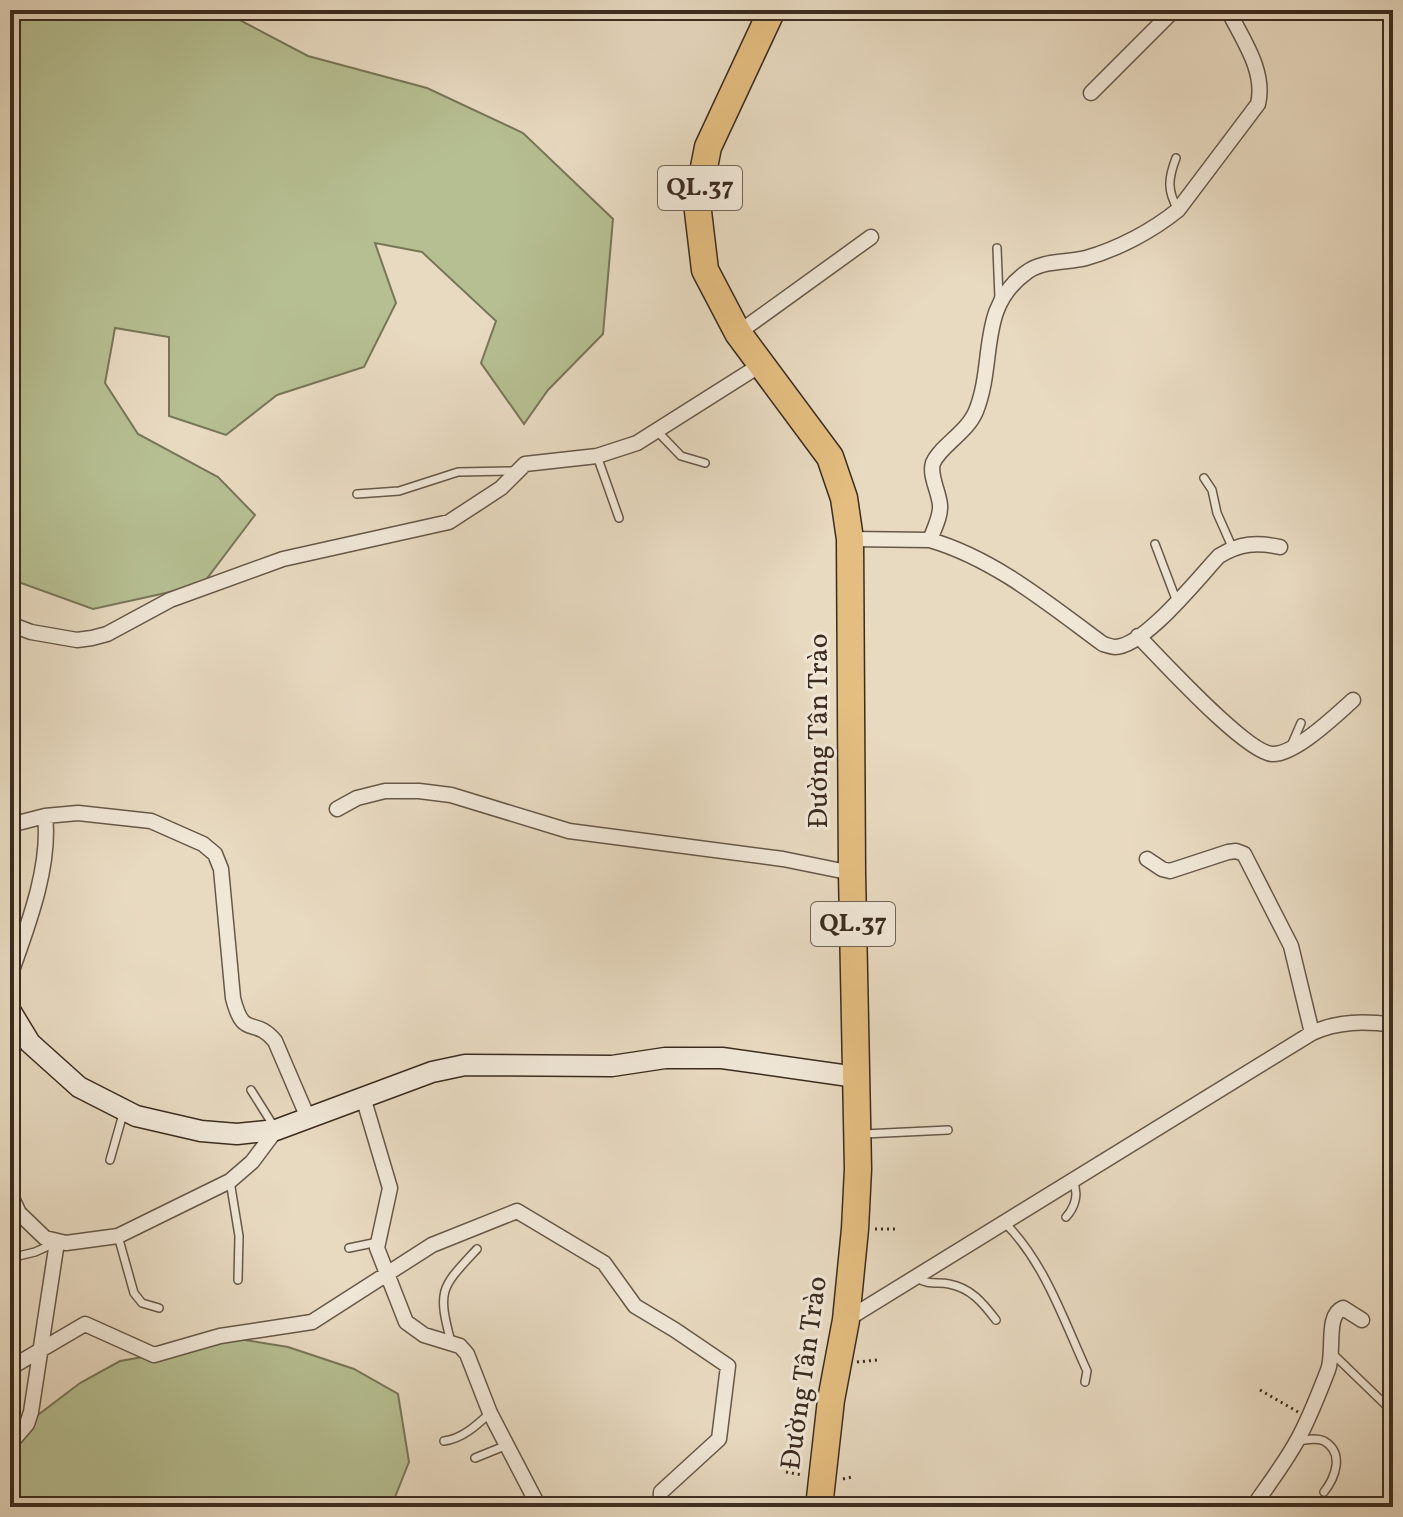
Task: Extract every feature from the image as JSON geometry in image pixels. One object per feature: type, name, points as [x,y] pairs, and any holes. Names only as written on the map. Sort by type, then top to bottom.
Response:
[{"type":"highway","name":"Đường Tân Trào","points":[[772,10],[708,147],[697,203],[705,270],[738,333],[830,457],[844,498],[850,539],[852,873],[858,1135],[855,1229],[846,1320],[831,1400],[819,1507]]},
{"type":"street","points":[[1091,93],[1174,10]]},
{"type":"street","points":[[930,540],[941,508],[933,472],[934,462],[966,429],[982,397],[999,300],[1026,272],[1038,266],[1105,252],[1163,222],[1178,210],[1258,104],[1262,89],[1260,76],[1228,10]]},
{"type":"street","points":[[738,333],[871,237]]},
{"type":"street","points":[[10,624],[31,632],[77,640],[92,638],[107,634],[170,600],[273,563],[449,522],[501,488],[517,471],[531,463],[597,456],[637,443],[762,364]]},
{"type":"street","points":[[850,539],[930,540],[990,565],[1103,644],[1115,647],[1126,645],[1160,620],[1219,556],[1255,543],[1280,547]]},
{"type":"street","points":[[1138,636],[1224,722],[1248,741],[1273,754],[1290,748],[1324,727],[1353,700]]},
{"type":"street","points":[[337,809],[357,798],[385,791],[430,792],[451,795],[569,831],[783,859],[852,873]]},
{"type":"street","points":[[10,825],[45,816],[78,813],[151,821],[203,844],[215,854],[221,869],[233,998],[238,1019],[244,1025],[266,1032],[275,1041],[308,1118]]},
{"type":"street","points":[[10,976],[43,864],[48,838],[45,816]]},
{"type":"street","points":[[1147,859],[1170,871],[1228,852],[1244,854],[1291,946],[1312,1033]]},
{"type":"street","points":[[10,1010],[20,1044],[79,1087],[124,1112],[201,1131],[237,1134],[276,1130],[432,1072],[465,1065],[612,1066],[665,1058],[722,1058],[856,1077]]},
{"type":"street","points":[[846,1320],[1312,1033],[1339,1024],[1365,1022],[1393,1025]]},
{"type":"street","points":[[363,1097],[390,1188],[378,1242],[380,1260],[406,1322],[424,1335],[451,1342],[467,1354],[490,1413],[539,1507]]},
{"type":"street","points":[[10,1194],[19,1213],[45,1238],[57,1242],[118,1236],[230,1181],[252,1162],[276,1130]]},
{"type":"street","points":[[10,1368],[85,1324],[154,1355],[220,1336],[312,1322],[432,1245],[517,1211],[604,1263],[635,1306],[728,1366],[719,1439],[661,1492],[660,1507]]},
{"type":"street","points":[[10,1444],[27,1424],[57,1242]]},
{"type":"street","points":[[1253,1507],[1309,1418],[1333,1354],[1332,1325],[1338,1309],[1347,1309],[1362,1320]]},
{"type":"lane","points":[[1176,158],[1169,176],[1169,194],[1178,210]]},
{"type":"lane","points":[[997,248],[999,300]]},
{"type":"lane","points":[[657,431],[681,456],[705,463]]},
{"type":"lane","points":[[597,456],[619,518]]},
{"type":"lane","points":[[357,494],[399,491],[458,472],[517,471]]},
{"type":"lane","points":[[1204,478],[1212,490],[1217,513],[1233,549]]},
{"type":"lane","points":[[1155,544],[1177,602]]},
{"type":"lane","points":[[1290,748],[1301,723]]},
{"type":"lane","points":[[251,1090],[276,1130]]},
{"type":"lane","points":[[110,1160],[124,1112]]},
{"type":"lane","points":[[858,1135],[948,1130]]},
{"type":"lane","points":[[230,1181],[239,1236],[238,1280]]},
{"type":"lane","points":[[1066,1217],[1075,1203],[1076,1187],[1073,1181]]},
{"type":"lane","points":[[1005,1223],[1031,1253],[1043,1275],[1087,1371],[1085,1382]]},
{"type":"lane","points":[[118,1236],[134,1293],[142,1303],[159,1308]]},
{"type":"lane","points":[[10,1258],[57,1242]]},
{"type":"lane","points":[[349,1248],[378,1242]]},
{"type":"lane","points":[[451,1342],[442,1303],[444,1289],[477,1249]]},
{"type":"lane","points":[[917,1278],[931,1284],[946,1283],[970,1291],[996,1320]]},
{"type":"lane","points":[[1333,1354],[1393,1412]]},
{"type":"lane","points":[[444,1441],[464,1434],[490,1413]]},
{"type":"lane","points":[[1297,1441],[1314,1439],[1324,1442],[1332,1450],[1337,1465],[1334,1479],[1324,1492]]},
{"type":"lane","points":[[475,1458],[507,1445]]},
{"type":"path","points":[[1260,1390],[1309,1418]]},
{"type":"green space","points":[[10,10],[227,10],[232,16],[308,56],[427,88],[523,133],[613,219],[603,334],[548,390],[524,424],[481,363],[496,321],[422,252],[375,243],[396,303],[364,367],[277,395],[226,435],[169,416],[169,337],[115,328],[105,383],[138,434],[218,477],[255,515],[202,585],[93,609],[10,579]]},
{"type":"green space","points":[[220,1336],[288,1347],[354,1369],[398,1394],[409,1462],[391,1507],[10,1507],[10,1443],[30,1421],[80,1383],[120,1361],[154,1355]]}]
